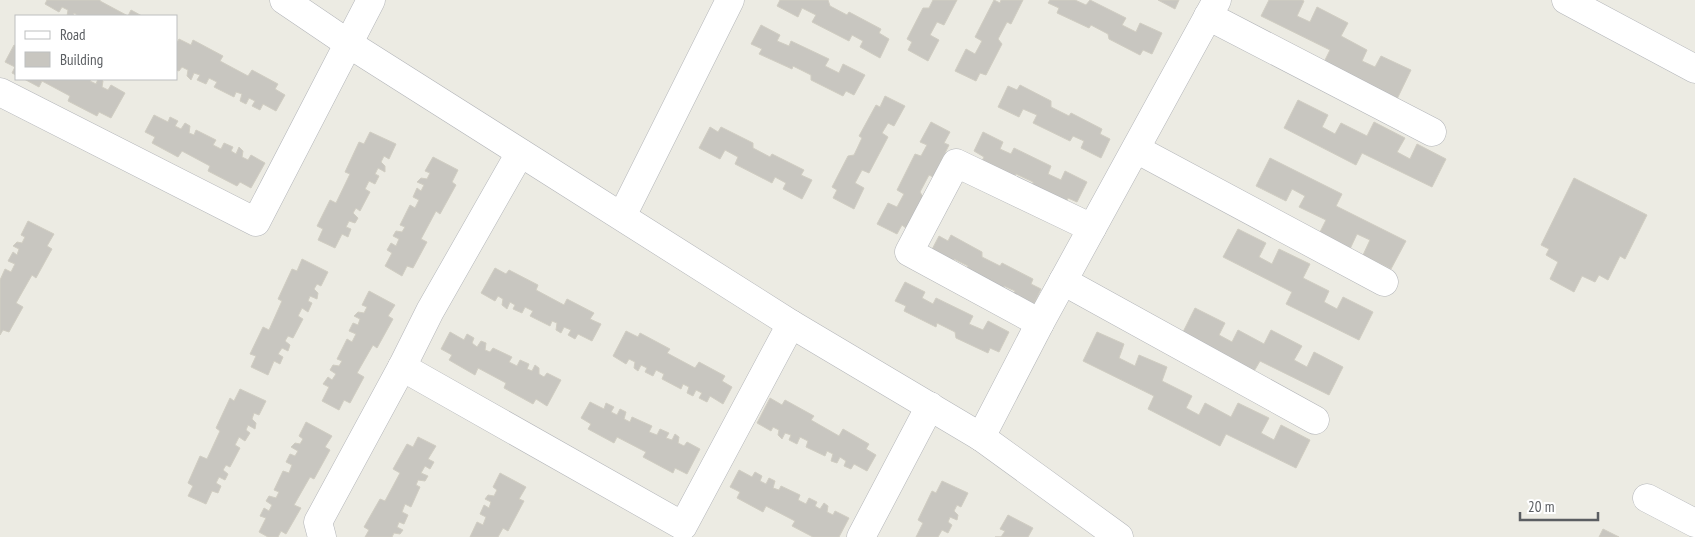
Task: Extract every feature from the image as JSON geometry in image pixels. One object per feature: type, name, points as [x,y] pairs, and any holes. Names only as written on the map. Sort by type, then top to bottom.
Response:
[{"type":"street","points":[[284,0],[349,44],[791,324],[981,437],[1119,537]]},
{"type":"street","points":[[0,92],[256,222],[371,0]]},
{"type":"street","points":[[622,216],[730,0]]},
{"type":"street","points":[[1566,0],[1695,69]]},
{"type":"street","points":[[981,437],[1040,323],[1213,8],[1432,132]]},
{"type":"street","points":[[1136,149],[1384,282]]},
{"type":"street","points":[[322,537],[318,522],[402,368],[430,311],[520,153]]},
{"type":"street","points":[[1040,323],[909,252],[956,163],[1092,228]]},
{"type":"street","points":[[1063,282],[1315,420]]},
{"type":"street","points":[[402,368],[683,526],[791,324]]},
{"type":"street","points":[[861,537],[930,406]]},
{"type":"street","points":[[1647,498],[1695,523]]},
{"type":"building","points":[[47,0],[100,0],[126,15],[77,15],[74,13],[73,15],[67,15],[68,10],[62,7],[59,12],[45,4]]},
{"type":"building","points":[[780,0],[828,0],[830,6],[847,15],[849,12],[881,29],[879,33],[889,39],[880,58],[860,47],[863,41],[852,35],[849,41],[812,22],[816,15],[802,8],[798,17],[777,6]]},
{"type":"building","points":[[933,0],[957,0],[944,25],[937,22],[930,35],[939,40],[928,61],[908,50],[912,42],[907,39],[923,8],[929,8]]},
{"type":"building","points":[[994,0],[1000,3],[1001,0],[1023,0],[1011,24],[1007,22],[998,39],[1002,44],[986,75],[980,73],[976,81],[955,71],[966,49],[975,54],[982,41],[975,37]]},
{"type":"building","points":[[1050,0],[1075,0],[1086,5],[1090,0],[1126,18],[1122,25],[1136,32],[1140,23],[1162,33],[1152,54],[1143,50],[1140,55],[1109,39],[1108,34],[1091,25],[1089,28],[1057,13],[1059,8],[1048,3]]},
{"type":"building","points":[[1158,0],[1179,0],[1175,9]]},
{"type":"building","points":[[1269,0],[1304,1],[1297,16],[1310,22],[1317,7],[1348,23],[1341,36],[1367,50],[1362,61],[1375,67],[1381,56],[1411,70],[1397,99],[1324,62],[1330,50],[1261,16]]},
{"type":"building","points":[[131,10],[140,15],[128,15]]},
{"type":"building","points":[[761,25],[780,35],[777,41],[789,46],[791,41],[829,59],[825,66],[839,73],[843,64],[865,75],[854,95],[846,91],[843,96],[811,80],[811,75],[793,66],[792,69],[759,54],[762,49],[751,44]]},
{"type":"building","points":[[179,39],[191,45],[193,40],[223,56],[220,61],[248,76],[252,70],[278,84],[275,89],[285,95],[276,111],[263,104],[260,110],[252,106],[255,101],[249,98],[246,104],[240,101],[242,94],[236,92],[234,97],[214,87],[217,82],[209,78],[206,84],[197,80],[200,75],[194,73],[191,80],[187,76],[188,70],[182,67],[178,71]]},
{"type":"building","points":[[14,45],[15,46],[15,67],[5,62]]},
{"type":"building","points":[[26,80],[91,80],[96,84],[98,80],[102,80],[102,87],[108,90],[111,85],[125,93],[111,118],[99,112],[97,116],[68,101],[70,96],[42,81],[39,87]]},
{"type":"building","points":[[1020,85],[1051,101],[1051,107],[1069,116],[1071,113],[1102,129],[1100,134],[1110,139],[1101,158],[1081,148],[1084,141],[1073,136],[1070,141],[1033,123],[1037,115],[1023,109],[1019,117],[998,107],[1008,86],[1017,90]]},
{"type":"building","points":[[885,96],[905,106],[894,126],[888,123],[882,133],[888,137],[869,173],[862,170],[855,183],[864,188],[854,209],[833,198],[837,190],[832,187],[848,156],[854,155],[862,138],[859,136],[876,105],[880,107]]},
{"type":"building","points":[[1298,100],[1328,115],[1322,127],[1335,134],[1341,123],[1367,136],[1374,122],[1405,138],[1397,152],[1410,159],[1417,144],[1446,159],[1432,187],[1362,153],[1356,165],[1284,128]]},
{"type":"building","points":[[154,115],[168,122],[170,117],[178,121],[175,126],[181,129],[185,123],[190,126],[189,133],[194,135],[196,130],[216,140],[213,145],[221,149],[224,143],[233,147],[231,151],[236,154],[239,147],[243,151],[242,157],[248,160],[251,155],[265,163],[251,188],[240,182],[237,186],[208,171],[210,166],[182,151],[178,157],[152,143],[155,137],[145,132]]},
{"type":"building","points":[[931,122],[950,132],[944,143],[949,145],[933,177],[929,175],[920,192],[923,197],[907,229],[902,225],[897,234],[877,224],[888,203],[897,207],[904,194],[897,190],[915,154],[921,156],[927,145],[920,142]]},
{"type":"building","points":[[710,127],[718,132],[721,127],[753,143],[753,148],[770,157],[772,154],[804,170],[801,175],[812,180],[802,199],[783,189],[786,183],[775,177],[772,183],[735,164],[738,157],[725,150],[720,159],[699,148]]},
{"type":"building","points":[[370,132],[396,144],[389,159],[384,156],[381,162],[385,166],[385,172],[378,168],[375,174],[379,176],[375,184],[369,181],[365,189],[370,192],[360,211],[356,208],[353,213],[358,218],[355,223],[349,221],[346,227],[351,229],[348,237],[342,234],[335,248],[318,240],[323,229],[317,226],[330,200],[336,203],[350,174],[345,172],[359,142],[364,144]]},
{"type":"building","points":[[983,132],[1003,142],[1000,149],[1011,154],[1014,148],[1051,166],[1048,174],[1061,180],[1065,171],[1087,182],[1077,202],[1068,198],[1065,204],[1033,188],[1033,182],[1016,174],[1014,177],[982,161],[984,157],[974,151]]},
{"type":"building","points":[[433,157],[458,170],[452,182],[456,185],[440,214],[436,211],[421,239],[427,242],[413,268],[407,266],[402,276],[385,266],[392,253],[387,250],[391,243],[396,246],[399,239],[393,236],[396,231],[402,232],[405,227],[400,225],[410,205],[415,208],[419,200],[413,197],[417,188],[421,191],[424,185],[417,182],[421,178],[427,179],[430,173],[425,171]]},
{"type":"building","points":[[1270,158],[1342,194],[1336,206],[1406,241],[1391,269],[1363,255],[1370,240],[1357,234],[1350,249],[1319,234],[1326,220],[1299,207],[1305,196],[1292,189],[1286,201],[1256,186]]},
{"type":"building","points":[[1574,178],[1647,215],[1625,259],[1620,256],[1608,280],[1599,275],[1595,282],[1582,276],[1574,292],[1550,279],[1558,262],[1546,255],[1549,249],[1541,245]]},
{"type":"building","points":[[28,221],[54,234],[47,246],[52,249],[36,278],[32,275],[16,303],[23,307],[9,332],[3,330],[0,335],[0,280],[5,269],[11,272],[15,264],[8,261],[13,252],[17,255],[19,249],[13,246],[17,242],[22,243],[25,237],[21,235]]},
{"type":"building","points":[[1238,229],[1266,243],[1259,257],[1272,264],[1279,249],[1310,264],[1303,278],[1329,291],[1324,302],[1337,309],[1343,297],[1373,312],[1359,340],[1286,304],[1292,292],[1223,257]]},
{"type":"building","points":[[951,235],[982,252],[982,257],[1000,266],[1002,263],[1033,279],[1031,284],[1041,289],[1032,308],[1012,298],[1015,291],[1004,286],[1001,292],[964,273],[968,266],[954,259],[950,267],[928,257],[939,236],[948,241]]},
{"type":"building","points":[[302,259],[328,272],[321,286],[317,284],[314,289],[318,293],[317,299],[310,296],[308,301],[312,303],[308,312],[302,308],[298,316],[303,319],[293,338],[288,336],[285,341],[290,345],[288,351],[282,348],[278,354],[283,357],[280,364],[274,361],[268,375],[251,367],[256,356],[250,354],[263,327],[269,330],[282,301],[278,299],[292,269],[297,271]]},
{"type":"building","points":[[495,268],[506,274],[509,270],[538,285],[536,290],[564,305],[567,299],[594,313],[590,319],[601,324],[592,341],[578,334],[575,339],[568,335],[571,330],[564,327],[561,333],[556,330],[557,323],[552,321],[550,326],[530,316],[533,311],[525,307],[522,313],[513,309],[515,305],[510,302],[507,309],[502,305],[503,299],[498,296],[495,301],[481,293]]},
{"type":"building","points":[[905,282],[925,292],[922,298],[933,304],[936,298],[973,316],[969,324],[983,330],[988,321],[1009,332],[999,352],[990,348],[988,353],[956,338],[955,332],[937,323],[936,327],[904,311],[906,306],[895,301]]},
{"type":"building","points":[[369,291],[395,305],[388,316],[393,319],[377,348],[373,345],[357,373],[364,377],[350,403],[344,400],[339,410],[322,401],[329,387],[323,384],[328,377],[332,380],[336,374],[330,370],[333,365],[339,366],[342,361],[337,359],[347,339],[352,342],[356,334],[349,331],[353,323],[358,325],[360,319],[354,316],[358,312],[364,313],[367,307],[362,305]]},
{"type":"building","points":[[1195,308],[1225,323],[1219,335],[1232,342],[1238,330],[1264,344],[1271,330],[1302,346],[1294,360],[1307,367],[1314,352],[1343,367],[1329,395],[1260,361],[1253,373],[1181,336]]},
{"type":"building","points":[[626,331],[638,337],[640,333],[670,349],[667,353],[695,368],[699,362],[725,376],[722,381],[732,387],[723,404],[710,396],[707,402],[699,398],[702,393],[696,390],[693,396],[687,393],[689,387],[683,384],[681,389],[662,379],[664,374],[656,370],[653,376],[645,372],[647,368],[641,365],[638,371],[634,368],[635,362],[629,359],[626,364],[613,356]]},
{"type":"building","points":[[450,332],[464,340],[467,334],[474,338],[472,343],[477,347],[481,341],[486,343],[485,350],[490,352],[493,348],[512,357],[509,362],[517,366],[520,360],[529,364],[527,369],[532,371],[535,365],[539,368],[539,374],[544,377],[547,373],[561,380],[547,406],[536,399],[533,404],[504,388],[506,383],[478,368],[475,375],[449,360],[452,355],[441,349]]},
{"type":"building","points":[[1097,332],[1124,344],[1119,358],[1135,366],[1139,355],[1167,367],[1162,381],[1192,396],[1186,408],[1199,415],[1205,403],[1231,417],[1238,403],[1269,418],[1261,433],[1274,440],[1281,425],[1310,440],[1296,468],[1226,434],[1220,446],[1148,409],[1154,396],[1083,361]]},
{"type":"building","points":[[240,389],[266,401],[259,415],[254,413],[252,419],[256,423],[255,429],[248,425],[246,430],[250,433],[245,441],[239,437],[235,445],[240,448],[230,467],[226,465],[223,470],[228,474],[225,480],[219,477],[216,483],[221,486],[218,493],[212,491],[206,504],[188,496],[193,486],[188,483],[200,456],[207,459],[220,431],[216,428],[230,398],[234,401]]},
{"type":"building","points":[[770,398],[782,405],[785,400],[814,416],[811,420],[839,436],[843,429],[869,444],[866,449],[876,455],[867,471],[854,464],[851,469],[844,466],[846,461],[840,457],[837,463],[831,461],[833,454],[827,451],[825,456],[806,447],[808,441],[800,437],[797,444],[789,440],[791,435],[785,433],[782,439],[778,435],[779,430],[773,427],[771,431],[757,423]]},
{"type":"building","points":[[590,402],[604,409],[606,403],[614,407],[611,412],[617,415],[620,409],[626,412],[624,419],[630,422],[632,417],[652,426],[649,432],[657,435],[660,429],[669,433],[666,438],[672,440],[675,434],[679,437],[678,443],[684,446],[687,442],[700,449],[687,474],[675,468],[673,473],[643,457],[646,452],[617,437],[614,443],[588,429],[591,424],[581,418]]},
{"type":"building","points":[[306,422],[332,436],[325,447],[330,450],[314,479],[310,477],[294,505],[301,508],[286,534],[281,531],[278,537],[268,537],[259,532],[266,518],[260,516],[264,508],[269,511],[272,505],[266,501],[269,496],[276,498],[279,492],[274,490],[283,471],[289,473],[292,465],[286,462],[290,454],[295,456],[298,451],[291,447],[295,443],[300,444],[303,439],[299,436]]},
{"type":"building","points":[[418,437],[436,446],[428,459],[434,462],[430,469],[425,466],[421,473],[428,476],[425,481],[418,480],[416,485],[420,487],[411,507],[405,504],[402,512],[408,515],[404,524],[399,522],[397,527],[403,530],[400,534],[394,533],[392,537],[365,537],[369,530],[364,527],[380,499],[385,501],[400,473],[393,469],[407,444],[413,447]]},
{"type":"building","points":[[739,470],[752,477],[755,472],[762,476],[760,481],[766,484],[769,478],[775,481],[773,488],[779,490],[781,486],[800,495],[798,500],[806,504],[809,498],[817,502],[815,506],[820,509],[824,503],[828,506],[827,512],[833,515],[835,511],[849,518],[839,537],[813,537],[792,526],[795,521],[766,506],[763,512],[737,498],[740,492],[730,487]]},
{"type":"building","points":[[500,473],[526,487],[519,499],[524,501],[508,531],[503,528],[498,537],[470,537],[477,522],[483,525],[486,517],[480,514],[484,505],[489,508],[491,502],[485,499],[488,495],[494,496],[497,490],[493,487]]},
{"type":"building","points":[[942,481],[968,493],[961,507],[957,505],[954,511],[958,515],[957,520],[950,517],[948,522],[952,525],[948,533],[942,530],[938,537],[916,537],[923,523],[918,520],[932,491],[936,493]]},
{"type":"building","points":[[1008,515],[1033,528],[1028,537],[1001,537],[1005,531],[1000,529]]},
{"type":"building","points":[[1603,529],[1619,537],[1599,537]]}]
